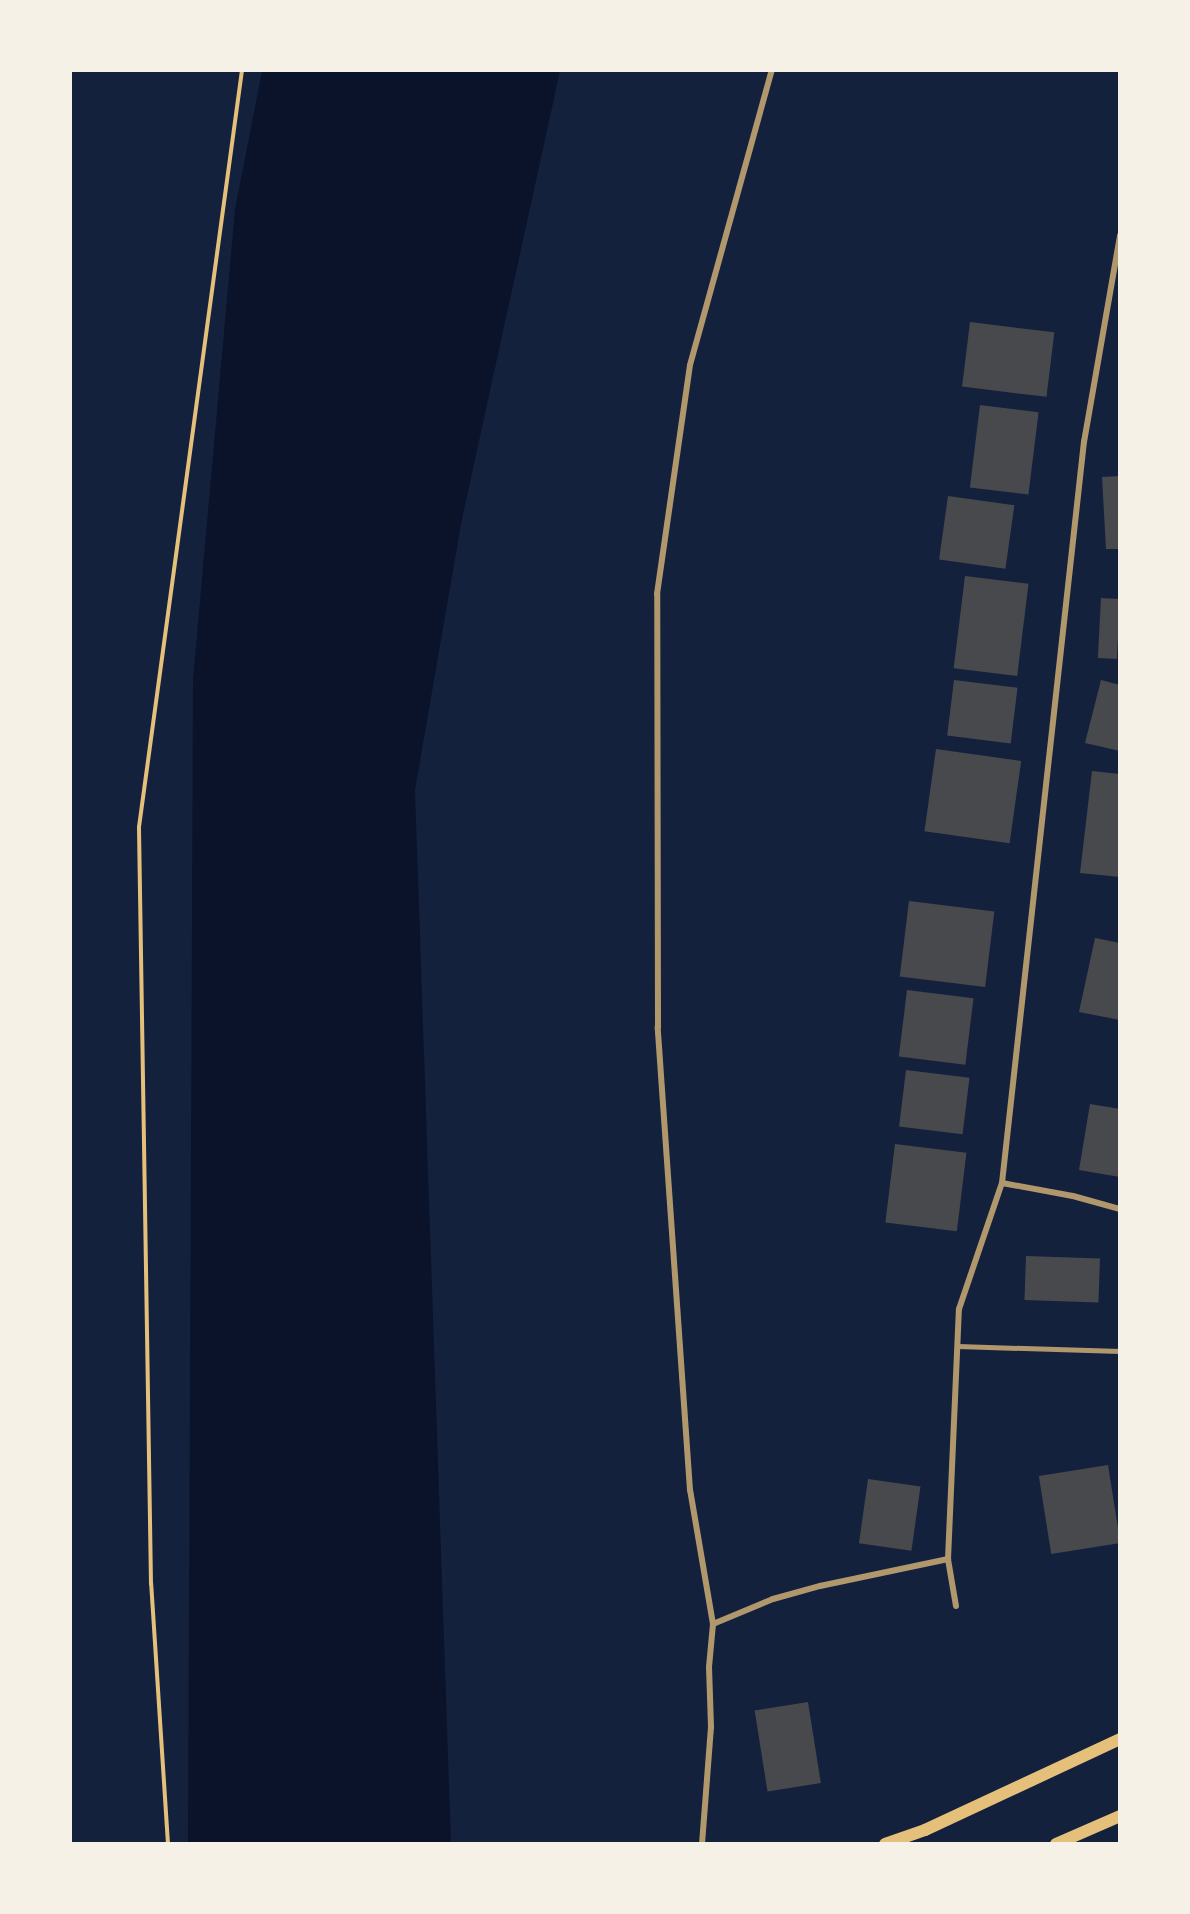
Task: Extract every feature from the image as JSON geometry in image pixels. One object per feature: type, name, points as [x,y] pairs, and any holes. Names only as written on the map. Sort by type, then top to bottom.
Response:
[{"type":"main road","points":[[885,1844],[925,1830],[1119,1739]]},
{"type":"main road","points":[[1056,1844],[1119,1816]]},
{"type":"street","points":[[702,1844],[711,1726],[709,1667],[713,1624],[690,1490],[658,1027],[657,594],[690,364],[772,70]]},
{"type":"street","points":[[956,1606],[948,1559],[959,1309],[1002,1183],[1084,442],[1119,235]]},
{"type":"street","points":[[1002,1183],[1073,1196],[1119,1209]]},
{"type":"street","points":[[713,1624],[773,1599],[820,1586],[948,1559]]},
{"type":"lane","points":[[958,1346],[1119,1351]]},
{"type":"path","points":[[168,1844],[151,1584],[139,827],[242,70]]},
{"type":"water","points":[[262,71],[560,71],[462,519],[415,790],[451,1843],[188,1843],[193,679],[235,209]]},
{"type":"building","points":[[970,322],[1054,332],[1046,397],[962,387]]},
{"type":"building","points":[[980,405],[1039,412],[1028,495],[970,487]]},
{"type":"building","points":[[1120,476],[1120,549],[1106,549],[1102,477]]},
{"type":"building","points":[[948,496],[1014,505],[1005,569],[939,559]]},
{"type":"building","points":[[965,576],[1029,584],[1017,676],[954,668]]},
{"type":"building","points":[[1101,598],[1120,599],[1117,659],[1098,658]]},
{"type":"building","points":[[954,680],[1018,688],[1011,743],[947,736]]},
{"type":"building","points":[[1101,680],[1120,685],[1120,751],[1085,743]]},
{"type":"building","points":[[936,749],[1021,761],[1010,843],[924,831]]},
{"type":"building","points":[[1092,771],[1120,774],[1120,877],[1080,873]]},
{"type":"building","points":[[909,901],[994,911],[985,987],[900,976]]},
{"type":"building","points":[[1095,938],[1120,943],[1120,1020],[1079,1012]]},
{"type":"building","points":[[907,990],[974,998],[965,1065],[899,1057]]},
{"type":"building","points":[[906,1070],[970,1078],[963,1134],[899,1127]]},
{"type":"building","points":[[1090,1104],[1120,1109],[1120,1177],[1079,1170]]},
{"type":"building","points":[[895,1144],[966,1153],[957,1231],[885,1222]]},
{"type":"building","points":[[1026,1256],[1100,1259],[1098,1303],[1024,1300]]},
{"type":"building","points":[[1108,1465],[1120,1543],[1051,1554],[1039,1476]]},
{"type":"building","points":[[868,1479],[920,1486],[911,1551],[859,1543]]},
{"type":"building","points":[[808,1702],[821,1783],[767,1791],[755,1710]]}]
